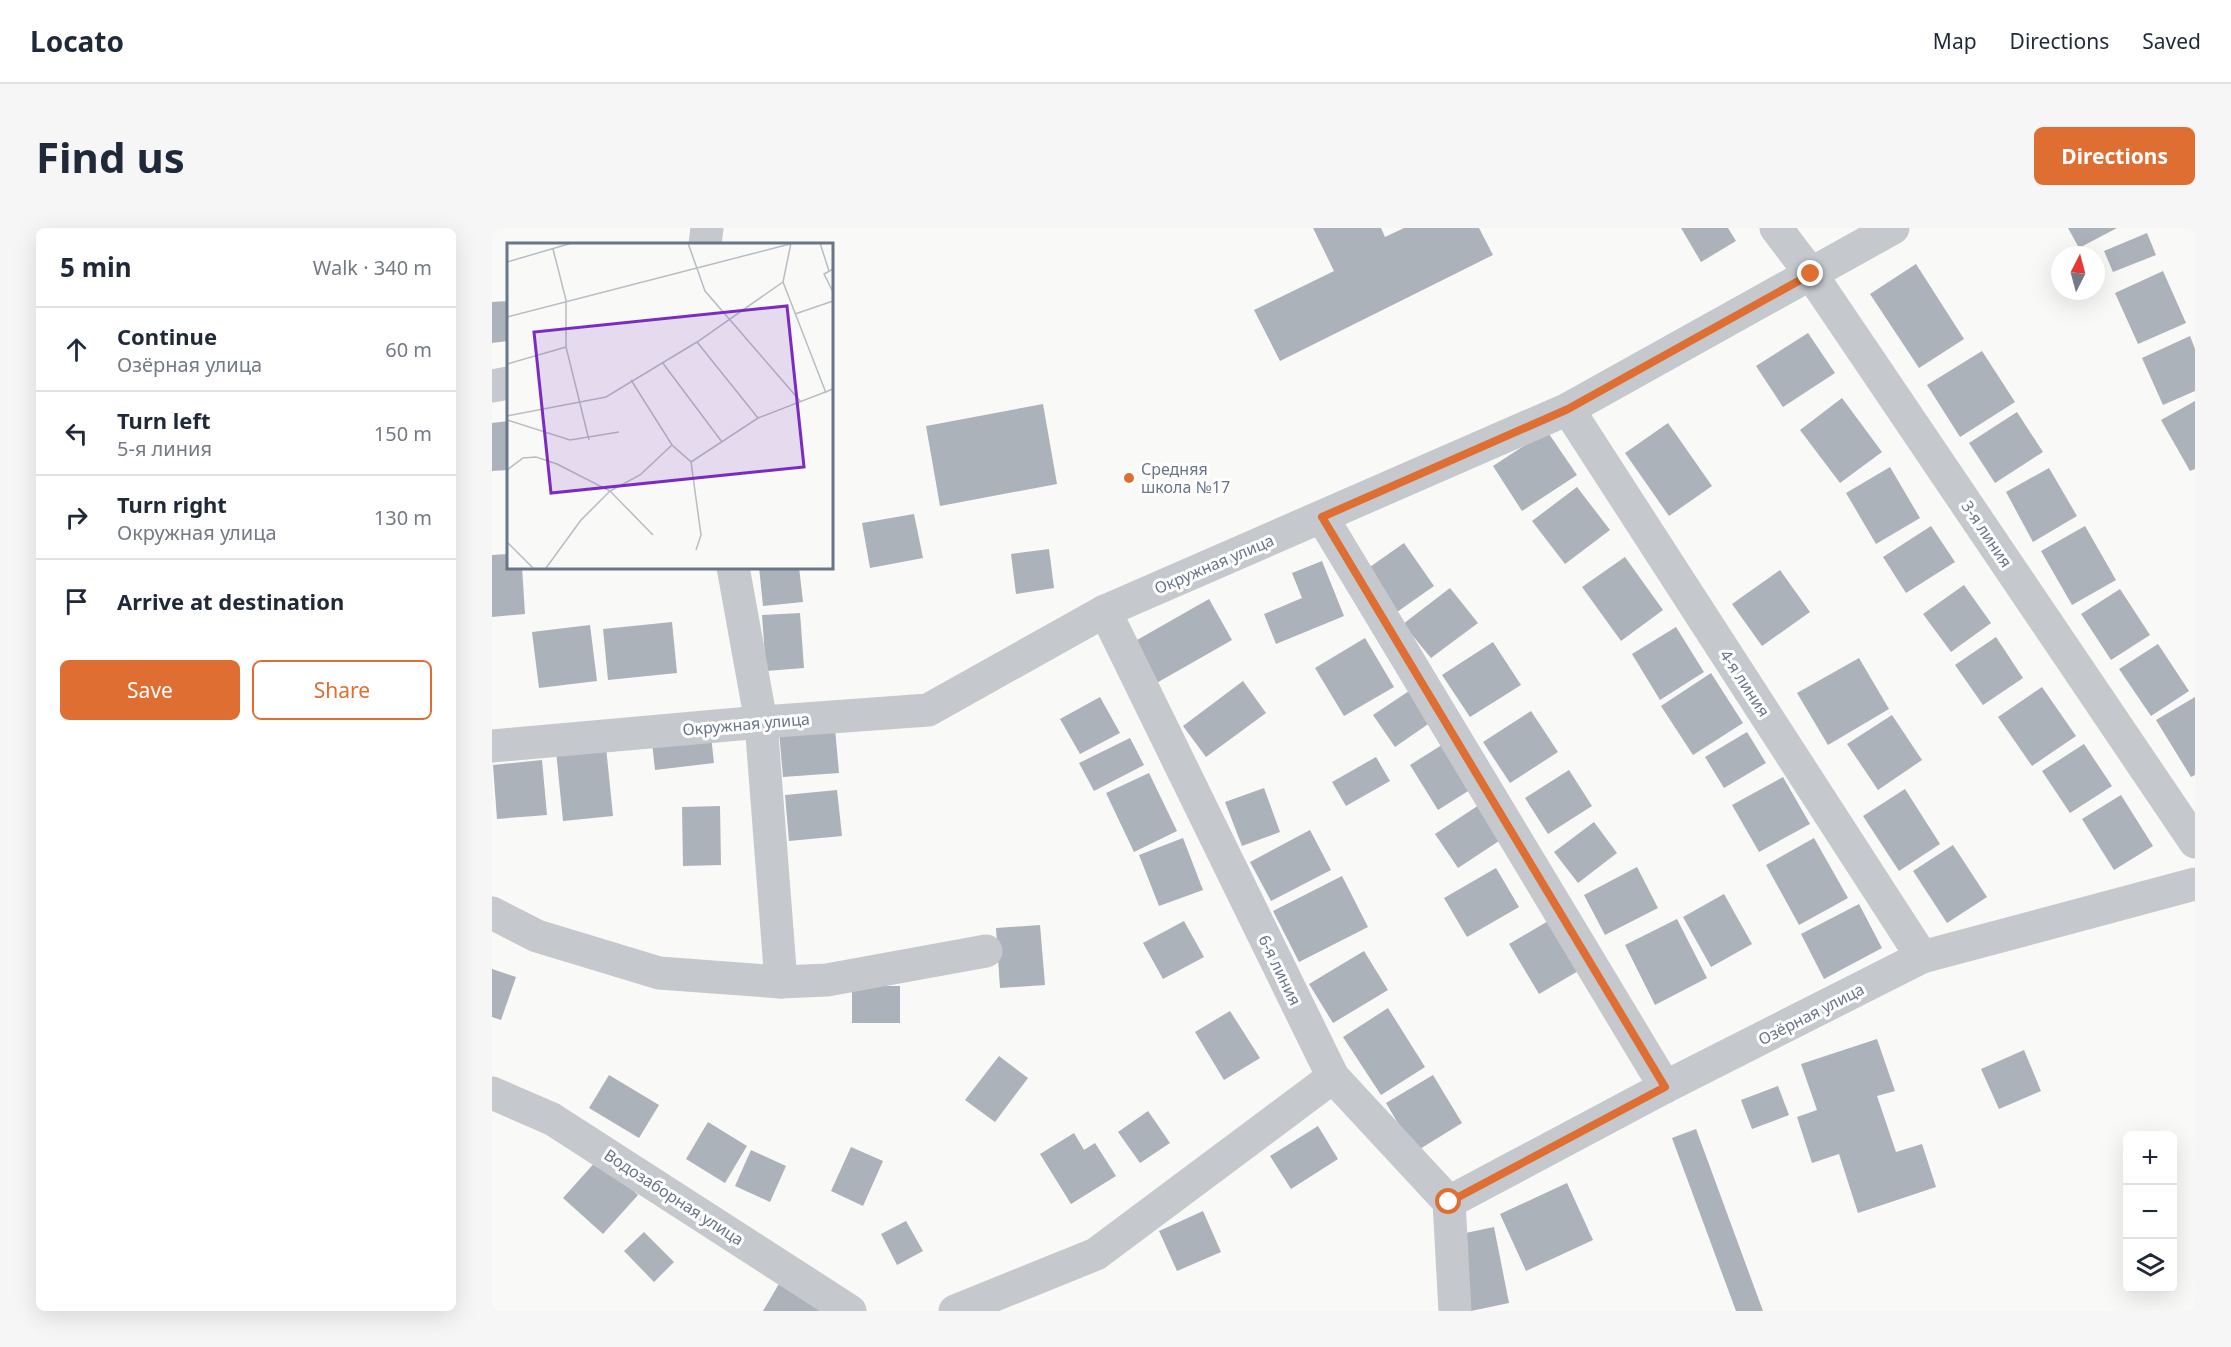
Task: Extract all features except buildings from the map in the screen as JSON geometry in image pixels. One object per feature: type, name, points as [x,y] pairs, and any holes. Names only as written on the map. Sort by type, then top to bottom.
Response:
[{"type":"street","points":[[705,243],[707,228]]},
{"type":"street","name":"3-я линия","points":[[1776,228],[1811,274],[2195,842]]},
{"type":"street","name":"Окружная улица","points":[[492,746],[928,710],[1105,611],[1568,409],[1893,228]]},
{"type":"street","points":[[492,386],[507,383]]},
{"type":"street","name":"4-я линия","points":[[1568,409],[1922,957]]},
{"type":"street","points":[[1322,517],[1665,1087]]},
{"type":"street","points":[[733,568],[761,722],[782,982]]},
{"type":"street","name":"6-я линия","points":[[1105,611],[1333,1077],[1449,1202]]},
{"type":"street","name":"Озёрная улица","points":[[1449,1202],[1665,1087],[1922,957],[2195,884]]},
{"type":"street","points":[[492,914],[537,936],[659,973],[782,982],[826,980],[986,951]]},
{"type":"street","points":[[955,1311],[1096,1254],[1333,1077]]},
{"type":"street","name":"Водозаборная улица","points":[[492,1093],[552,1119],[850,1311]]},
{"type":"street","points":[[1449,1202],[1455,1311]]},
{"type":"place","name":"Средняя школа №17","points":[[1129,478]]},
{"type":"route","points":[[1449,1202],[1665,1087],[1322,517],[1568,409],[1811,274]]}]
